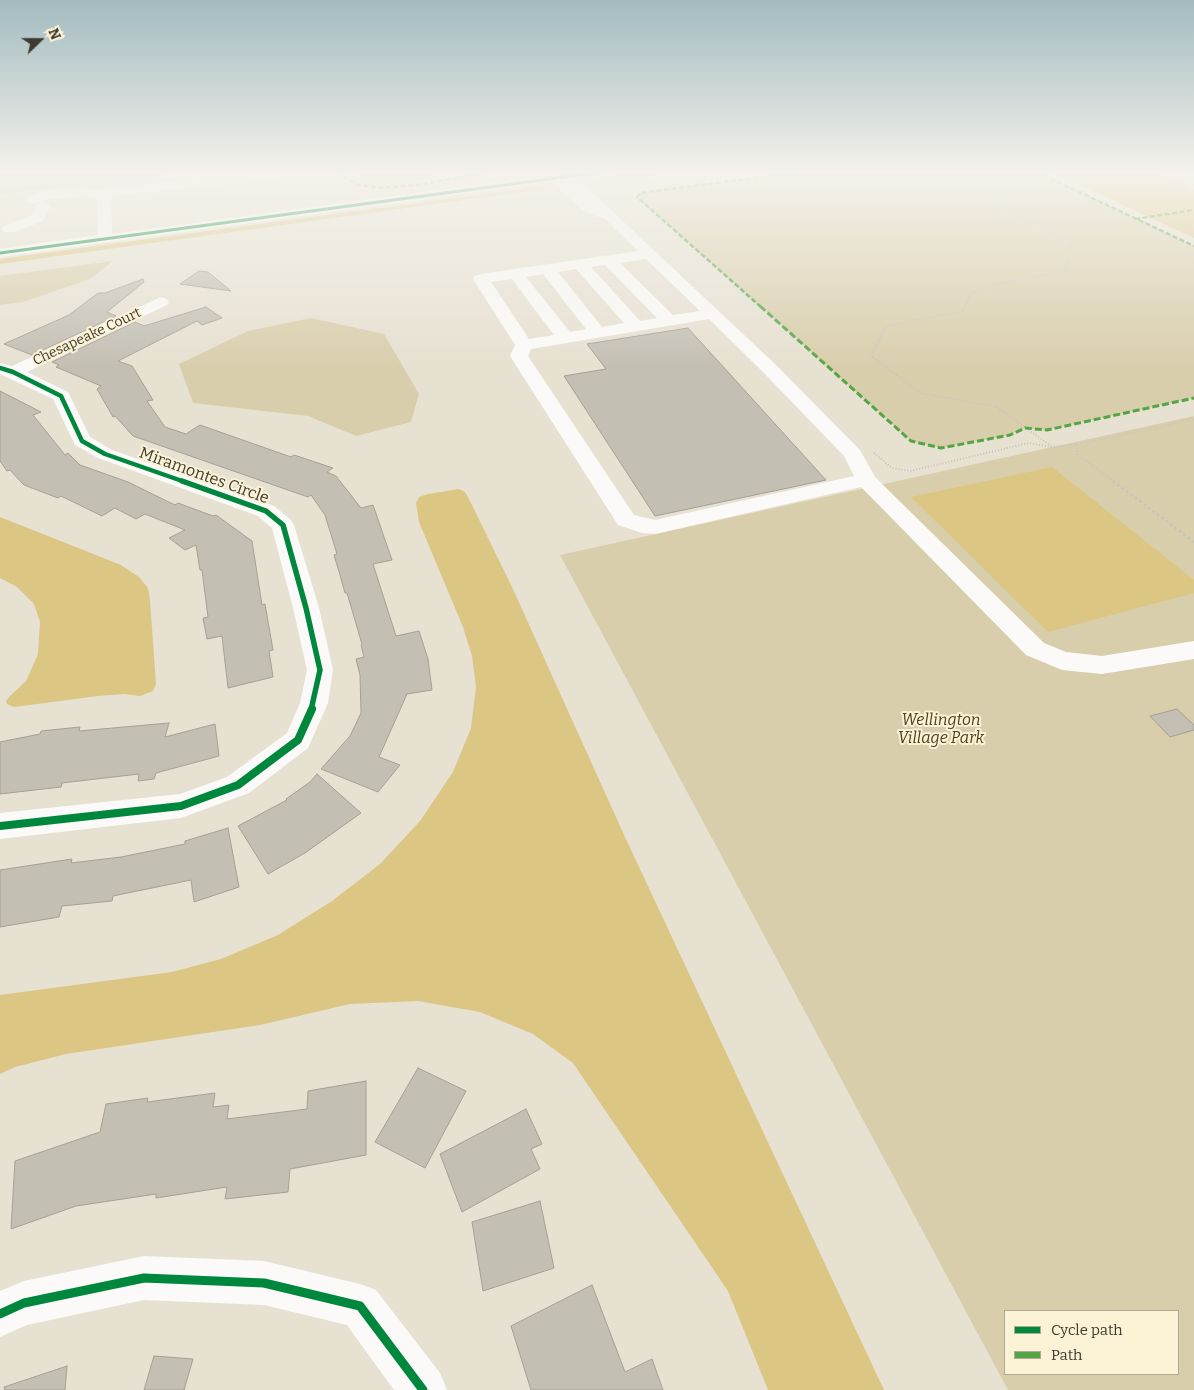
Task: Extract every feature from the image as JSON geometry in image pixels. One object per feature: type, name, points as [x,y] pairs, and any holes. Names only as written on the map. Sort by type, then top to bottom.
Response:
[{"type":"street","points":[[5,237],[6,252],[121,237]]},
{"type":"street","points":[[631,237],[769,368],[853,454],[866,480],[1020,631],[1035,649],[1062,661],[1102,665],[1194,650]]},
{"type":"street","points":[[524,345],[481,279],[649,254]]},
{"type":"street","points":[[609,260],[669,321]]},
{"type":"street","points":[[580,264],[636,326]]},
{"type":"street","points":[[546,269],[598,333]]},
{"type":"street","points":[[516,274],[565,338]]},
{"type":"street","name":"Chesapeake Court","points":[[6,370],[161,302]]},
{"type":"street","points":[[524,345],[711,314]]},
{"type":"street","points":[[524,345],[519,356],[626,520],[642,526],[656,526],[866,480]]},
{"type":"street","name":"Miramontes Circle","points":[[0,826],[181,806],[238,785],[298,740],[314,702],[320,670],[306,608],[283,525],[266,511],[105,454],[82,441],[61,396],[6,370]]},
{"type":"street","points":[[0,1314],[24,1303],[144,1278],[264,1282],[360,1306],[423,1390]]},
{"type":"path","points":[[1051,447],[997,407],[920,393],[871,356],[886,326],[963,311],[972,292],[1006,282],[1066,270],[1072,242],[1062,237]]},
{"type":"path","points":[[873,452],[892,468],[910,471],[1029,443],[1051,447],[1076,445],[1194,419]]},
{"type":"path","points":[[1076,445],[1077,454],[1194,542]]},
{"type":"green space","points":[[682,237],[1175,237],[1194,246],[1194,398],[1047,430],[1025,428],[1010,435],[941,448],[911,441]]},
{"type":"green space","points":[[113,261],[90,279],[23,302],[0,305],[0,276]]},
{"type":"green space","points":[[311,318],[384,334],[419,394],[411,422],[356,436],[308,416],[193,403],[179,364],[248,331]]},
{"type":"green space","name":"Wellington Village Park","points":[[1194,416],[1194,1390],[1008,1390],[560,555]]},
{"type":"shaded area","points":[[164,237],[197,237],[0,264],[0,259]]},
{"type":"shaded area","points":[[1052,467],[1194,580],[1194,593],[1048,632],[911,497]]},
{"type":"shaded area","points":[[459,489],[465,492],[470,501],[512,587],[625,837],[884,1390],[768,1390],[728,1291],[573,1063],[533,1034],[480,1012],[418,1001],[350,1004],[260,1025],[66,1054],[15,1067],[0,1074],[0,995],[172,972],[221,959],[278,935],[332,901],[380,864],[420,821],[453,772],[471,728],[476,687],[472,656],[463,627],[419,522],[416,503],[419,497],[428,494]]},
{"type":"shaded area","points":[[0,517],[121,565],[139,577],[148,588],[150,600],[156,684],[153,691],[140,696],[124,694],[98,696],[14,707],[7,704],[6,701],[9,697],[26,681],[38,654],[40,622],[34,604],[17,587],[0,578]]},
{"type":"building","points":[[199,271],[208,272],[231,291],[180,284]]},
{"type":"building","points":[[143,279],[144,282],[107,312],[116,316],[32,355],[4,344],[69,315],[98,293],[105,293]]},
{"type":"building","points":[[206,307],[222,318],[202,325],[197,321],[118,361],[132,366],[153,400],[147,401],[165,427],[186,434],[200,425],[291,457],[294,455],[333,468],[327,472],[336,476],[361,508],[373,505],[392,560],[373,564],[396,636],[419,631],[428,659],[432,690],[407,694],[379,757],[400,765],[378,792],[321,769],[350,736],[361,713],[360,675],[356,659],[364,657],[347,593],[345,593],[334,555],[337,554],[325,515],[311,495],[308,497],[133,436],[115,416],[113,417],[97,389],[101,386],[56,367],[59,365],[52,362],[135,322],[144,326]]},
{"type":"building","points":[[688,328],[826,480],[655,516],[564,376],[606,369],[587,344]]},
{"type":"building","points":[[0,391],[41,412],[33,415],[65,455],[68,453],[80,465],[128,482],[175,505],[178,503],[213,516],[216,515],[252,541],[262,605],[265,604],[273,650],[269,651],[273,677],[228,688],[222,636],[207,639],[203,618],[208,617],[202,570],[200,570],[196,545],[185,550],[169,538],[185,530],[145,514],[136,519],[115,508],[102,516],[61,496],[58,498],[24,485],[10,470],[7,471],[0,461]]},
{"type":"building","points":[[1177,709],[1194,725],[1194,730],[1170,737],[1150,716]]},
{"type":"building","points":[[169,723],[165,737],[215,724],[219,756],[156,773],[154,779],[138,781],[139,774],[62,783],[61,787],[0,794],[0,742],[40,734],[41,731],[80,727],[79,731]]},
{"type":"building","points":[[317,774],[361,813],[305,853],[268,874],[238,826],[287,800]]},
{"type":"building","points":[[228,828],[239,887],[194,902],[191,880],[113,896],[112,901],[62,906],[59,917],[0,927],[0,870],[72,859],[71,863],[121,857],[185,844],[185,841]]},
{"type":"building","points":[[418,1068],[466,1091],[425,1168],[375,1142]]},
{"type":"building","points":[[366,1081],[366,1155],[290,1169],[288,1192],[225,1199],[227,1187],[156,1198],[156,1194],[76,1206],[11,1229],[15,1161],[100,1132],[106,1104],[148,1098],[147,1102],[215,1093],[213,1107],[229,1105],[227,1119],[307,1109],[308,1091]]},
{"type":"building","points":[[526,1109],[542,1144],[531,1149],[540,1169],[462,1212],[440,1154]]},
{"type":"building","points":[[540,1201],[554,1268],[483,1291],[472,1222]]},
{"type":"building","points":[[592,1285],[625,1372],[652,1359],[663,1390],[531,1390],[511,1326]]},
{"type":"building","points":[[154,1356],[193,1359],[184,1390],[144,1390]]},
{"type":"building","points":[[67,1366],[65,1390],[5,1390],[4,1387]]},
{"type":"marked path","points":[[682,237],[911,441],[941,448],[1010,435],[1025,428],[1047,430],[1194,398]]},
{"type":"marked path","points":[[1175,237],[1194,246]]},
{"type":"cycle path","points":[[0,253],[120,237]]},
{"type":"cycle path","points":[[0,368],[13,372],[61,396],[82,441],[105,454],[266,511],[283,525],[306,608],[320,670],[314,703],[298,740],[238,785],[181,806],[0,826]]},
{"type":"cycle path","points":[[0,1314],[24,1303],[144,1278],[264,1283],[360,1306],[423,1390]]}]
